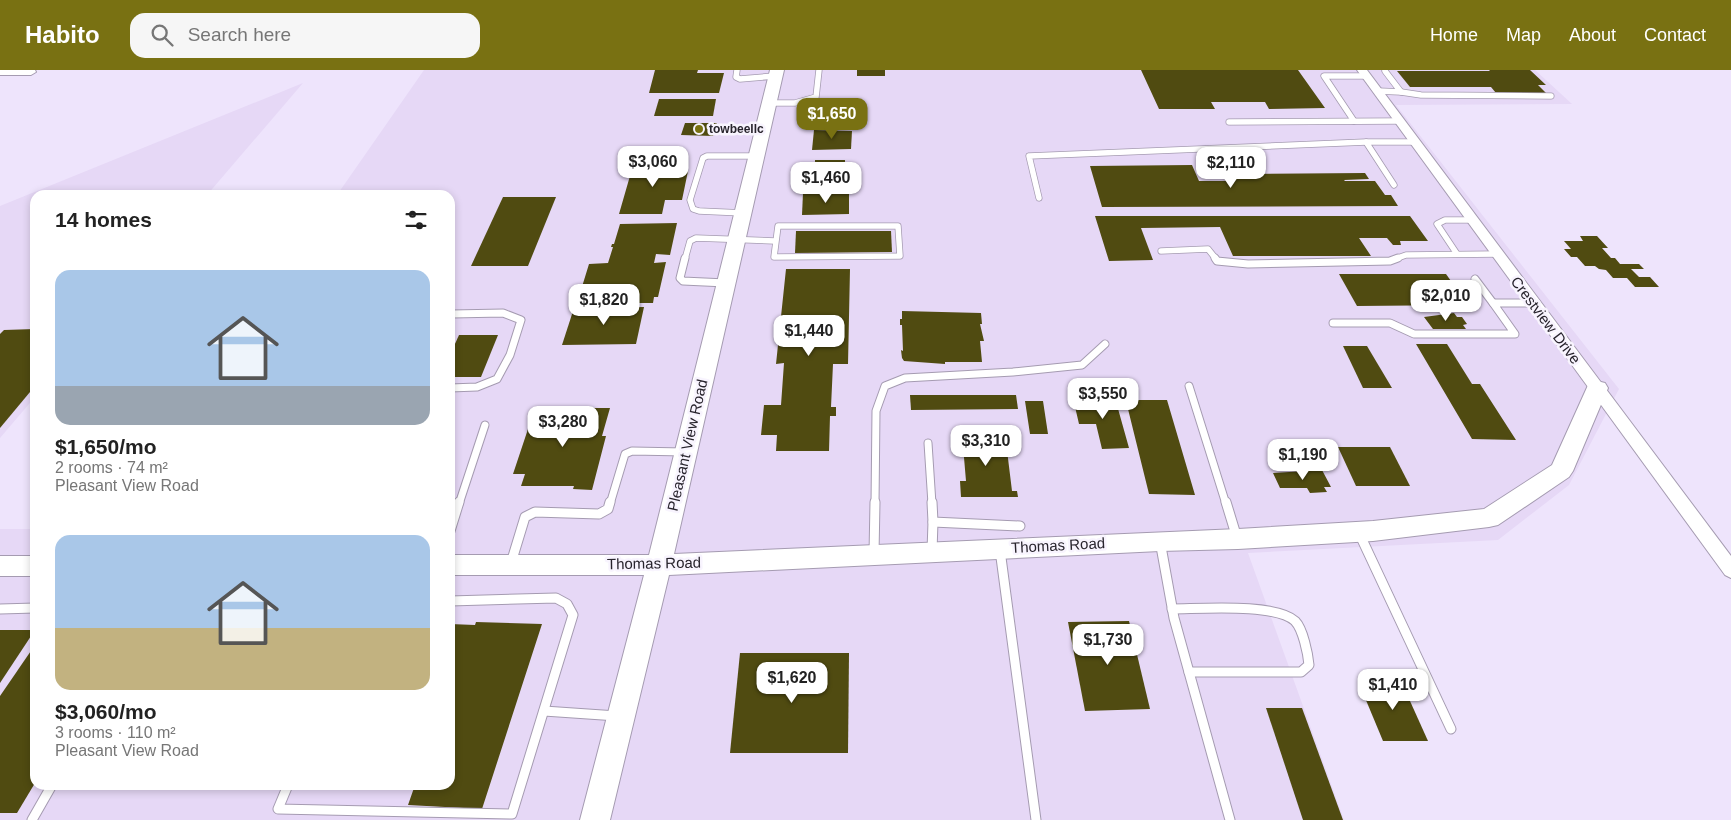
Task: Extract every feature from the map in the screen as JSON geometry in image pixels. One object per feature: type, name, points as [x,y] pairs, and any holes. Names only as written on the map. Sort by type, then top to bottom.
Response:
[{"type":"street","points":[[0,72],[31,72]]},
{"type":"street","name":"Pleasant View Road","points":[[595,820],[659,564],[776,73]]},
{"type":"street","name":"Crestview Drive","points":[[1364,73],[1730,568]]},
{"type":"street","name":"Thomas Road","points":[[455,565],[659,564],[1160,541],[1238,540],[1358,531],[1489,518],[1561,471],[1597,388]]},
{"type":"street","points":[[0,566],[30,566]]},
{"type":"lane","points":[[737,70],[736,77],[740,79],[776,73]]},
{"type":"lane","points":[[769,102],[795,102],[816,97],[819,70]]},
{"type":"lane","points":[[1385,71],[1401,92]]},
{"type":"lane","points":[[1354,121],[1324,76],[1364,73]]},
{"type":"lane","points":[[1378,92],[1401,92],[1421,95],[1551,96]]},
{"type":"lane","points":[[1228,122],[1399,121]]},
{"type":"lane","points":[[1366,142],[1394,185]]},
{"type":"lane","points":[[1038,198],[1029,156],[1366,142],[1415,142]]},
{"type":"lane","points":[[743,213],[699,211],[693,209],[690,200],[703,158],[707,156],[756,156]]},
{"type":"lane","points":[[1457,254],[1437,224],[1445,220],[1472,220]]},
{"type":"lane","points":[[778,226],[898,226],[900,256],[774,257],[775,241],[778,226]]},
{"type":"lane","points":[[726,283],[683,281],[680,278],[690,241],[696,238],[775,241]]},
{"type":"lane","points":[[1161,251],[1208,249],[1217,261],[1248,264],[1390,262],[1406,255],[1498,254]]},
{"type":"lane","points":[[1333,323],[1390,323],[1414,334],[1515,334],[1475,279]]},
{"type":"lane","points":[[1493,304],[1534,303]]},
{"type":"lane","points":[[455,314],[503,313],[521,320],[510,355],[497,379],[477,387],[455,388]]},
{"type":"lane","points":[[874,554],[876,411],[885,386],[905,378],[1013,372],[1082,365],[1105,344]]},
{"type":"lane","points":[[1189,386],[1238,540]]},
{"type":"lane","points":[[455,516],[485,425]]},
{"type":"lane","points":[[928,443],[933,522],[932,552]]},
{"type":"lane","points":[[511,565],[525,517],[535,512],[599,514],[608,509],[625,454],[632,451],[686,452]]},
{"type":"lane","points":[[933,522],[1020,526]]},
{"type":"lane","points":[[1358,531],[1451,729]]},
{"type":"lane","points":[[1160,541],[1172,609],[1230,820]]},
{"type":"lane","points":[[1000,548],[1036,820]]},
{"type":"lane","points":[[286,790],[278,809],[512,814],[573,615],[567,604],[556,598],[455,601]]},
{"type":"lane","points":[[0,609],[30,608]]},
{"type":"lane","points":[[1172,609],[1265,610],[1282,613],[1296,622],[1307,649],[1308,665],[1301,672],[1188,672]]},
{"type":"lane","points":[[544,711],[621,717]]},
{"type":"lane","points":[[32,820],[49,790]]},
{"type":"shaded area","points":[[424,70],[1535,70],[1572,104],[1396,105],[1619,389],[1569,485],[1498,540],[1248,553],[1344,820],[0,820],[0,529],[30,529],[30,790],[455,790],[455,190],[340,190]]},
{"type":"shaded area","points":[[303,83],[211,190],[39,190]]},
{"type":"shaded area","points":[[30,194],[30,403],[0,438],[0,206]]},
{"type":"building","points":[[655,70],[698,70],[697,73],[724,73],[719,93],[649,93]]},
{"type":"building","points":[[857,70],[885,70],[885,76],[857,76]]},
{"type":"building","points":[[1141,70],[1298,70],[1325,108],[1269,109],[1265,102],[1211,102],[1215,109],[1159,109]]},
{"type":"building","points":[[1530,70],[1546,85],[1538,85],[1546,93],[1496,93],[1491,87],[1410,87],[1397,71],[1490,71]]},
{"type":"building","points":[[659,99],[716,99],[713,116],[654,116]]},
{"type":"building","points":[[859,102],[859,112],[853,112],[855,117],[852,116],[852,120],[820,120],[821,109],[819,109],[821,103]]},
{"type":"building","name":"towbeellc","points":[[685,123],[717,123],[713,136],[681,135]]},
{"type":"building","points":[[814,130],[852,131],[851,149],[812,150]]},
{"type":"building","points":[[815,160],[845,160],[845,177],[849,177],[849,184],[809,184],[810,177],[815,177]]},
{"type":"building","points":[[634,162],[675,162],[673,171],[688,171],[682,200],[665,200],[662,214],[619,214]]},
{"type":"building","points":[[1192,165],[1199,181],[1226,181],[1224,177],[1243,176],[1242,174],[1365,173],[1369,179],[1344,180],[1375,181],[1385,195],[1391,195],[1398,206],[1102,207],[1090,166]]},
{"type":"building","points":[[849,192],[849,214],[802,215],[803,193]]},
{"type":"building","points":[[503,197],[556,197],[528,266],[471,266]]},
{"type":"building","points":[[1095,216],[1410,216],[1428,241],[1400,241],[1401,245],[1393,245],[1387,238],[1359,238],[1371,256],[1233,256],[1220,227],[1141,228],[1153,260],[1109,261]]},
{"type":"building","points":[[677,223],[670,255],[656,254],[654,263],[666,262],[658,297],[654,297],[653,303],[577,303],[589,264],[608,263],[613,247],[611,247],[614,244],[620,224]]},
{"type":"building","points":[[796,231],[891,231],[892,252],[795,253]]},
{"type":"building","points":[[1580,236],[1597,236],[1608,248],[1602,248],[1611,258],[1615,258],[1620,264],[1639,264],[1644,269],[1631,269],[1639,277],[1650,277],[1659,287],[1635,287],[1627,278],[1613,278],[1606,270],[1595,266],[1585,266],[1577,257],[1571,257],[1564,249],[1571,249],[1564,241],[1583,241]]},
{"type":"building","points":[[786,269],[850,269],[848,364],[833,364],[831,407],[836,407],[836,416],[830,416],[829,451],[776,451],[777,435],[761,435],[764,405],[781,405],[784,363],[776,364]]},
{"type":"building","points":[[1339,274],[1446,274],[1468,305],[1357,306]]},
{"type":"building","points":[[644,307],[636,344],[562,345],[574,308]]},
{"type":"building","points":[[902,311],[981,313],[982,324],[980,324],[984,341],[980,341],[982,362],[945,362],[945,364],[904,361],[901,350],[903,351],[902,325],[900,325]]},
{"type":"building","points":[[1454,313],[1457,317],[1462,317],[1467,324],[1463,325],[1466,329],[1433,329],[1424,317]]},
{"type":"building","points":[[30,329],[30,392],[0,428],[0,334],[4,330]]},
{"type":"building","points":[[459,335],[498,335],[481,377],[455,377],[455,344]]},
{"type":"building","points":[[1416,344],[1447,344],[1472,384],[1480,384],[1516,440],[1472,439]]},
{"type":"building","points":[[1343,346],[1367,346],[1392,388],[1363,388]]},
{"type":"building","points":[[910,395],[1016,395],[1018,409],[911,410]]},
{"type":"building","points":[[1073,398],[1115,398],[1129,448],[1102,449],[1096,424],[1079,424]]},
{"type":"building","points":[[1126,398],[1131,398],[1132,400],[1167,400],[1195,495],[1149,494],[1127,405],[1123,405],[1122,400],[1127,400]]},
{"type":"building","points":[[1025,401],[1043,401],[1048,434],[1030,434]]},
{"type":"building","points":[[535,408],[610,408],[602,436],[606,436],[592,490],[573,489],[574,486],[521,486],[525,474],[513,474]]},
{"type":"building","points":[[962,434],[1005,434],[1012,491],[1017,491],[1018,497],[961,497],[960,481],[966,481]]},
{"type":"building","points":[[1338,447],[1390,447],[1410,486],[1356,486]]},
{"type":"building","points":[[1322,470],[1331,487],[1324,487],[1327,492],[1310,493],[1307,488],[1280,488],[1273,473]]},
{"type":"building","points":[[1129,621],[1150,709],[1085,711],[1068,622]]},
{"type":"building","points":[[476,622],[542,624],[482,809],[408,805],[413,790],[455,790],[455,624],[475,625]]},
{"type":"building","points":[[0,630],[30,630],[30,638],[0,683]]},
{"type":"building","points":[[30,652],[31,790],[17,813],[0,813],[0,696]]},
{"type":"building","points":[[740,653],[849,653],[848,753],[730,753]]},
{"type":"building","points":[[1358,681],[1401,681],[1428,741],[1383,741]]},
{"type":"building","points":[[1266,708],[1302,708],[1343,820],[1303,820]]},
{"type":"place","name":"towbeellc","points":[[699,129]]}]
